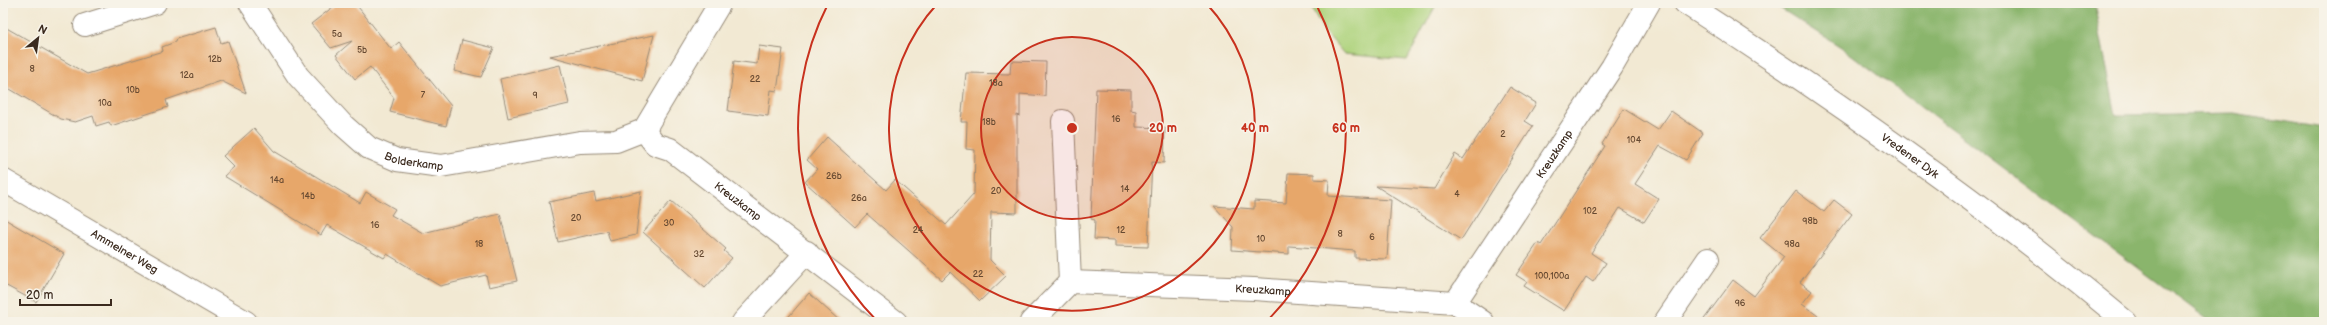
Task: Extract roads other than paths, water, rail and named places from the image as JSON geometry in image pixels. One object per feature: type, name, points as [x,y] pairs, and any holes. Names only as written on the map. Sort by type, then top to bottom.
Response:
[{"type":"street","points":[[85,25],[155,3]]},
{"type":"street","name":"Bolderkamp","points":[[250,3],[298,76],[342,125],[369,148],[398,160],[441,166],[580,142],[616,141],[644,130]]},
{"type":"street","points":[[644,130],[720,3]]},
{"type":"street","name":"Kreuzkamp","points":[[1070,282],[1254,289],[1455,303],[1612,67],[1649,3]]},
{"type":"street","name":"Vredener Dyk","points":[[1685,3],[1788,70],[1918,161],[2087,290],[2126,322]]},
{"type":"street","points":[[1031,322],[1070,282],[1063,121]]},
{"type":"street","name":"Kreuzkamp","points":[[644,130],[656,144],[670,149],[807,252],[896,322]]},
{"type":"street","name":"Ammelner Weg","points":[[3,180],[246,322]]},
{"type":"street","points":[[743,322],[807,252]]},
{"type":"street","points":[[1665,322],[1708,259]]},
{"type":"street","points":[[1455,303],[1483,322]]}]
